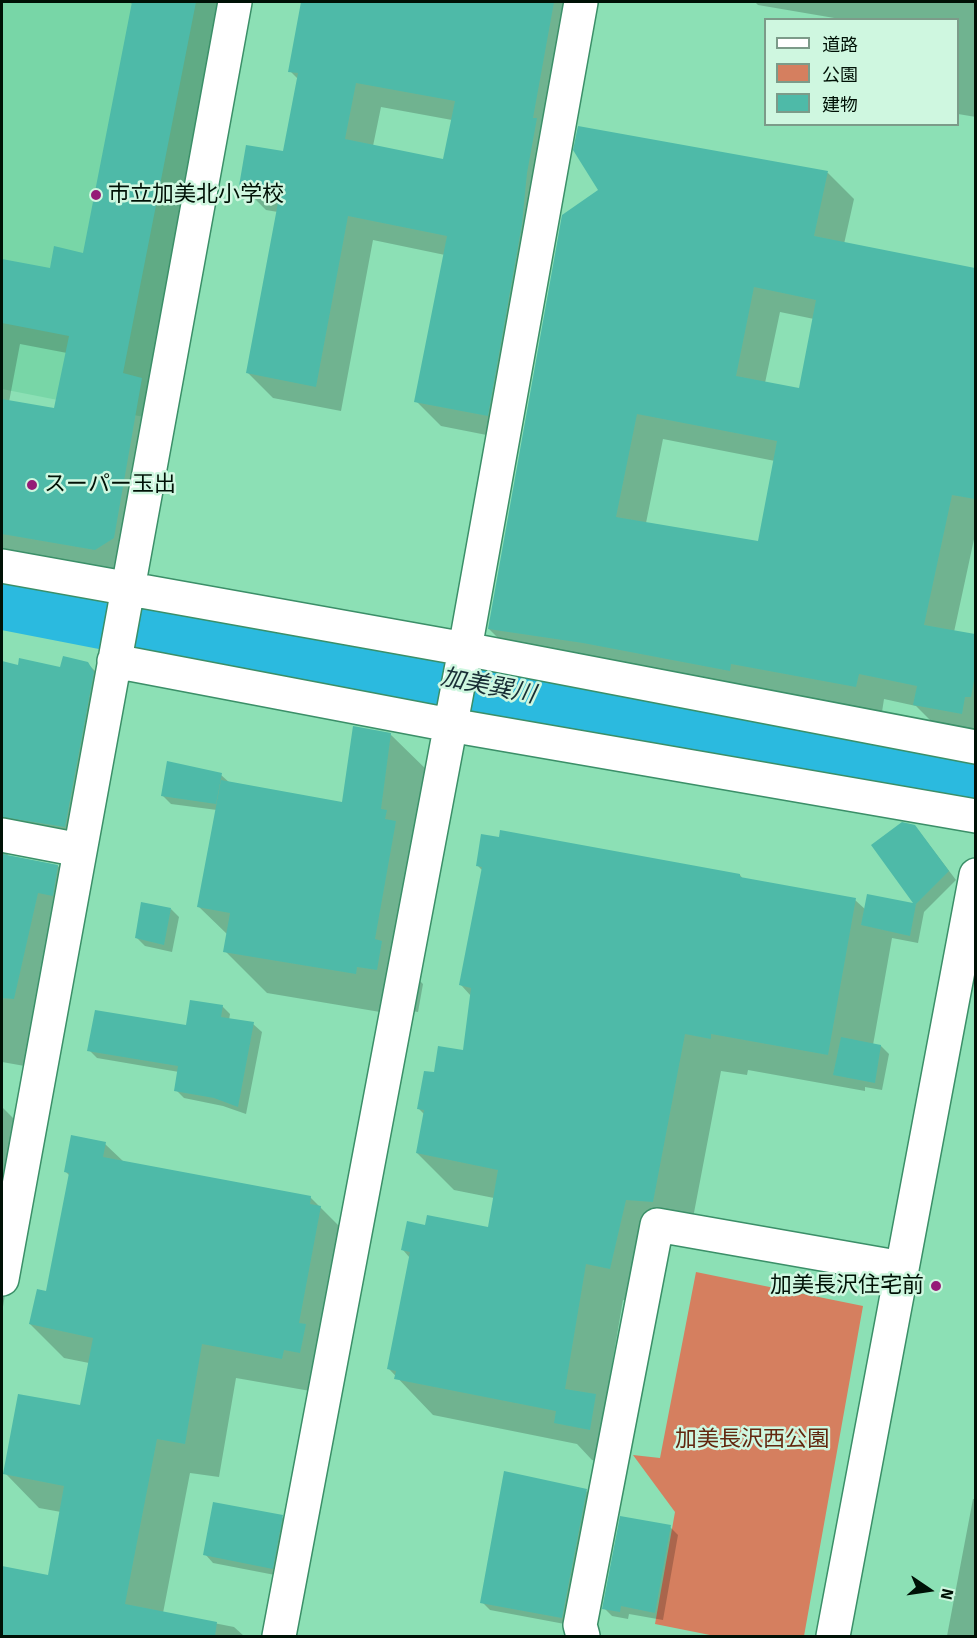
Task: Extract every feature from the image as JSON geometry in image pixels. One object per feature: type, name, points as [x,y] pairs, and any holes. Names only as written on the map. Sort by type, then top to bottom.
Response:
[{"type":"street","points":[[2,1279],[235,2]]},
{"type":"street","points":[[279,1636],[452,716],[581,2]]},
{"type":"street","points":[[2,566],[975,747]]},
{"type":"street","points":[[115,655],[452,716],[975,816]]},
{"type":"street","points":[[2,835],[80,850]]},
{"type":"street","points":[[832,1636],[975,875]]},
{"type":"street","points":[[583,1636],[580,1625],[657,1225],[902,1268]]},
{"type":"shaded area","name":"市立加美北小学校","points":[[2,2],[228,2],[149,418],[2,389]]},
{"type":"green space","name":"加美長沢西公園","points":[[696,1272],[863,1306],[804,1636],[715,1636],[655,1624],[675,1512],[633,1455],[660,1458]]},
{"type":"building","points":[[132,2],[196,2],[123,373],[142,378],[114,538],[95,550],[2,534],[2,399],[54,408],[69,336],[2,323],[2,259],[50,268],[54,246],[83,253]]},
{"type":"building","points":[[301,2],[554,2],[533,118],[537,118],[527,173],[522,224],[488,416],[414,402],[447,236],[348,216],[316,387],[246,373],[280,192],[239,186],[246,145],[283,151],[298,73],[288,72]],"holes":[[[356,83],[455,101],[443,159],[345,139]]]},
{"type":"building","points":[[578,126],[828,171],[814,236],[975,268],[975,499],[952,495],[924,625],[975,634],[975,675],[971,697],[965,697],[962,714],[913,705],[917,686],[859,674],[856,687],[731,664],[730,671],[583,643],[488,629],[562,215],[598,190],[573,150]],"holes":[[[754,287],[816,300],[799,388],[736,376]],[[637,414],[777,441],[758,541],[616,517]]]},
{"type":"building","points":[[63,656],[88,662],[94,672],[65,827],[2,817],[2,661],[18,665],[19,658],[60,667]]},
{"type":"building","points":[[353,726],[391,733],[381,809],[387,810],[385,819],[396,821],[375,939],[382,941],[377,970],[357,967],[356,974],[223,952],[230,913],[197,907],[221,780],[342,802]]},
{"type":"building","points":[[167,761],[222,773],[216,804],[161,796]]},
{"type":"building","points":[[902,822],[915,825],[949,871],[916,904],[910,936],[861,925],[867,894],[913,903],[871,845]]},
{"type":"building","points":[[500,830],[740,874],[740,877],[856,898],[828,1055],[711,1034],[711,1039],[685,1034],[653,1202],[626,1200],[610,1269],[586,1264],[565,1389],[596,1394],[590,1430],[554,1423],[556,1411],[394,1379],[396,1371],[387,1369],[410,1252],[401,1250],[407,1221],[425,1225],[427,1215],[488,1227],[498,1170],[416,1153],[424,1110],[417,1109],[424,1071],[434,1072],[438,1046],[463,1050],[471,988],[459,985],[482,867],[476,866],[481,834],[499,837]]},
{"type":"building","points":[[2,854],[58,865],[53,896],[38,893],[14,999],[2,998]]},
{"type":"building","points":[[141,902],[171,908],[164,945],[135,938]]},
{"type":"building","points":[[190,1000],[223,1005],[221,1017],[254,1022],[238,1107],[214,1098],[174,1091],[178,1066],[87,1051],[95,1010],[186,1025]]},
{"type":"building","points":[[841,1037],[881,1045],[875,1083],[833,1075]]},
{"type":"building","points":[[71,1135],[106,1142],[103,1157],[311,1196],[310,1204],[321,1206],[299,1323],[306,1324],[300,1353],[284,1350],[282,1359],[202,1344],[185,1444],[157,1439],[125,1604],[217,1622],[215,1636],[2,1636],[2,1566],[48,1575],[64,1486],[3,1474],[18,1394],[80,1405],[93,1338],[29,1324],[37,1289],[46,1291],[69,1173],[64,1172]]},
{"type":"building","points":[[504,1471],[587,1489],[562,1618],[480,1603]]},
{"type":"building","points":[[213,1502],[283,1515],[273,1569],[203,1555]]},
{"type":"building","points":[[620,1516],[671,1525],[655,1613],[621,1606],[620,1612],[602,1609]]},
{"type":"waterway","name":"加美巽川","points":[[2,595],[474,687],[976,779]]},
{"type":"place","name":"市立加美北小学校","points":[[96,195]]},
{"type":"place","name":"スーパー玉出","points":[[32,485]]},
{"type":"place","name":"加美長沢住宅前","points":[[936,1286]]}]
